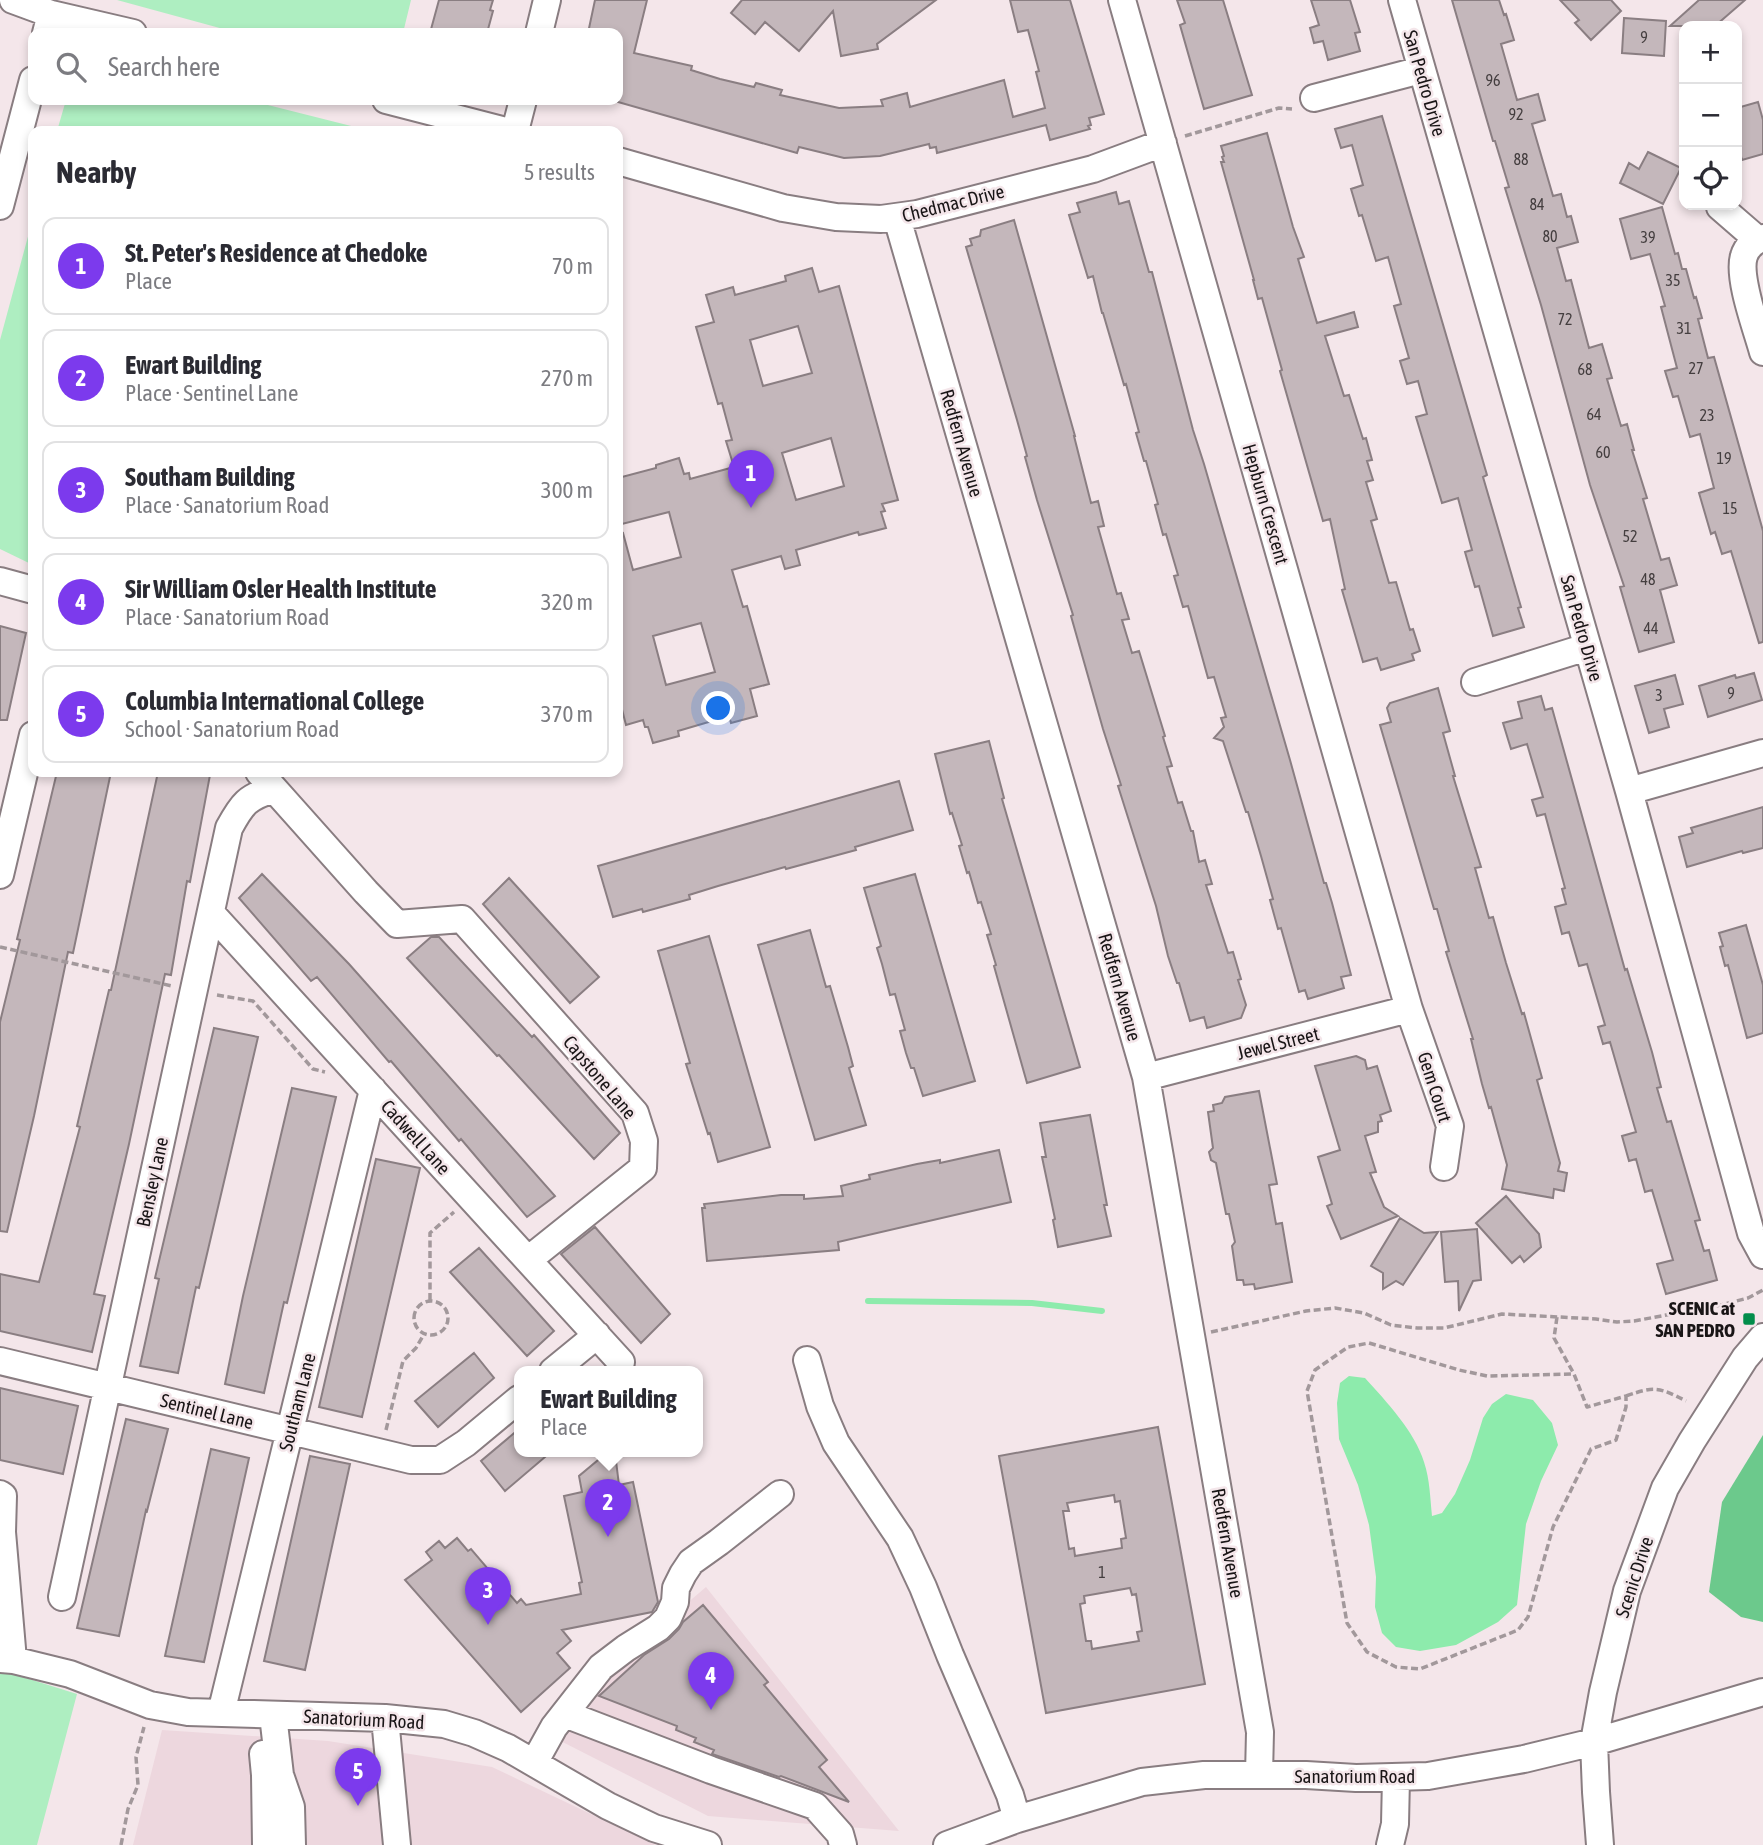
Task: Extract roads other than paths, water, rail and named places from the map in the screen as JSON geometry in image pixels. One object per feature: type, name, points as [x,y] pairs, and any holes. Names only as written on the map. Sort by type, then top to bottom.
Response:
[{"type":"street","points":[[13,0],[49,23],[76,18],[114,28]]},
{"type":"street","points":[[540,28],[547,0]]},
{"type":"street","name":"Hepburn Crescent","points":[[1122,0],[1409,1009]]},
{"type":"street","name":"San Pedro Drive","points":[[1402,0],[1629,791],[1751,1233],[1763,1255]]},
{"type":"street","points":[[1308,105],[1421,70]]},
{"type":"street","points":[[0,206],[28,99]]},
{"type":"street","points":[[405,105],[487,126]]},
{"type":"street","points":[[516,126],[522,105]]},
{"type":"street","name":"Chedmac Drive","points":[[623,162],[783,208],[836,217],[897,218],[1093,169],[1163,143]]},
{"type":"street","points":[[1724,210],[1761,239],[1749,245],[1743,257],[1744,278],[1763,352]]},
{"type":"street","name":"Redfern Avenue","points":[[897,218],[1146,1077],[1260,1732],[1259,1775]]},
{"type":"street","points":[[0,581],[28,589]]},
{"type":"street","points":[[1475,682],[1587,648]]},
{"type":"street","points":[[1629,791],[1763,753]]},
{"type":"street","points":[[0,875],[28,756]]},
{"type":"street","name":"Bensley Lane","points":[[62,1597],[229,828],[240,807],[257,794],[266,780]]},
{"type":"street","name":"Capstone Lane","points":[[266,780],[397,923],[462,919],[635,1113],[644,1141],[643,1168],[528,1260]]},
{"type":"street","name":"Cadwell Lane","points":[[211,913],[621,1362]]},
{"type":"street","name":"Jewel Street","points":[[1146,1077],[1409,1009]]},
{"type":"street","name":"Gem Court","points":[[1409,1009],[1450,1126],[1444,1167]]},
{"type":"street","name":"Southam Lane","points":[[221,1713],[373,1090]]},
{"type":"street","points":[[560,1366],[597,1335]]},
{"type":"street","name":"Scenic Drive","points":[[1600,1845],[1594,1742],[1605,1681],[1628,1591],[1665,1488],[1745,1358],[1763,1337]]},
{"type":"street","points":[[807,1360],[820,1406],[836,1443],[900,1538],[923,1587],[1010,1795],[1017,1819]]},
{"type":"street","name":"Sentinel Lane","points":[[0,1361],[411,1460],[440,1461],[514,1403]]},
{"type":"street","points":[[0,1494],[3,1496],[6,1659]]},
{"type":"street","points":[[534,1763],[550,1732],[601,1667],[625,1648],[658,1628],[668,1618],[675,1602],[676,1588],[691,1562],[780,1494]]},
{"type":"street","name":"Sanatorium Road","points":[[6,1659],[70,1674],[150,1705],[188,1712],[385,1718],[444,1724],[474,1733],[508,1748],[608,1806],[650,1837],[708,1845]]},
{"type":"street","name":"Sanatorium Road","points":[[947,1845],[1017,1819],[1142,1782],[1204,1775],[1396,1778],[1428,1776],[1524,1759],[1594,1742],[1763,1692]]},
{"type":"street","points":[[565,1714],[710,1770],[815,1806],[839,1834],[843,1845]]},
{"type":"street","points":[[266,1715],[280,1775],[291,1807],[292,1845]]},
{"type":"street","points":[[266,1715],[266,1845]]},
{"type":"street","points":[[385,1718],[397,1845]]},
{"type":"street","points":[[280,1775],[280,1845]]},
{"type":"street","points":[[1390,1845],[1395,1824],[1396,1778]]},
{"type":"waterway","points":[[868,1301],[1032,1303],[1102,1311]]},
{"type":"place","name":"St. Peter's Residence at Chedoke","points":[[751,508]]},
{"type":"place","name":"SCENIC at SAN PEDRO","points":[[1749,1319]]},
{"type":"place","name":"Ewart Building","points":[[608,1537]]},
{"type":"place","name":"Southam Building","points":[[488,1625]]},
{"type":"place","name":"Sir William Osler Health Institute","points":[[711,1710]]},
{"type":"place","name":"Columbia International College","points":[[358,1806]]}]
